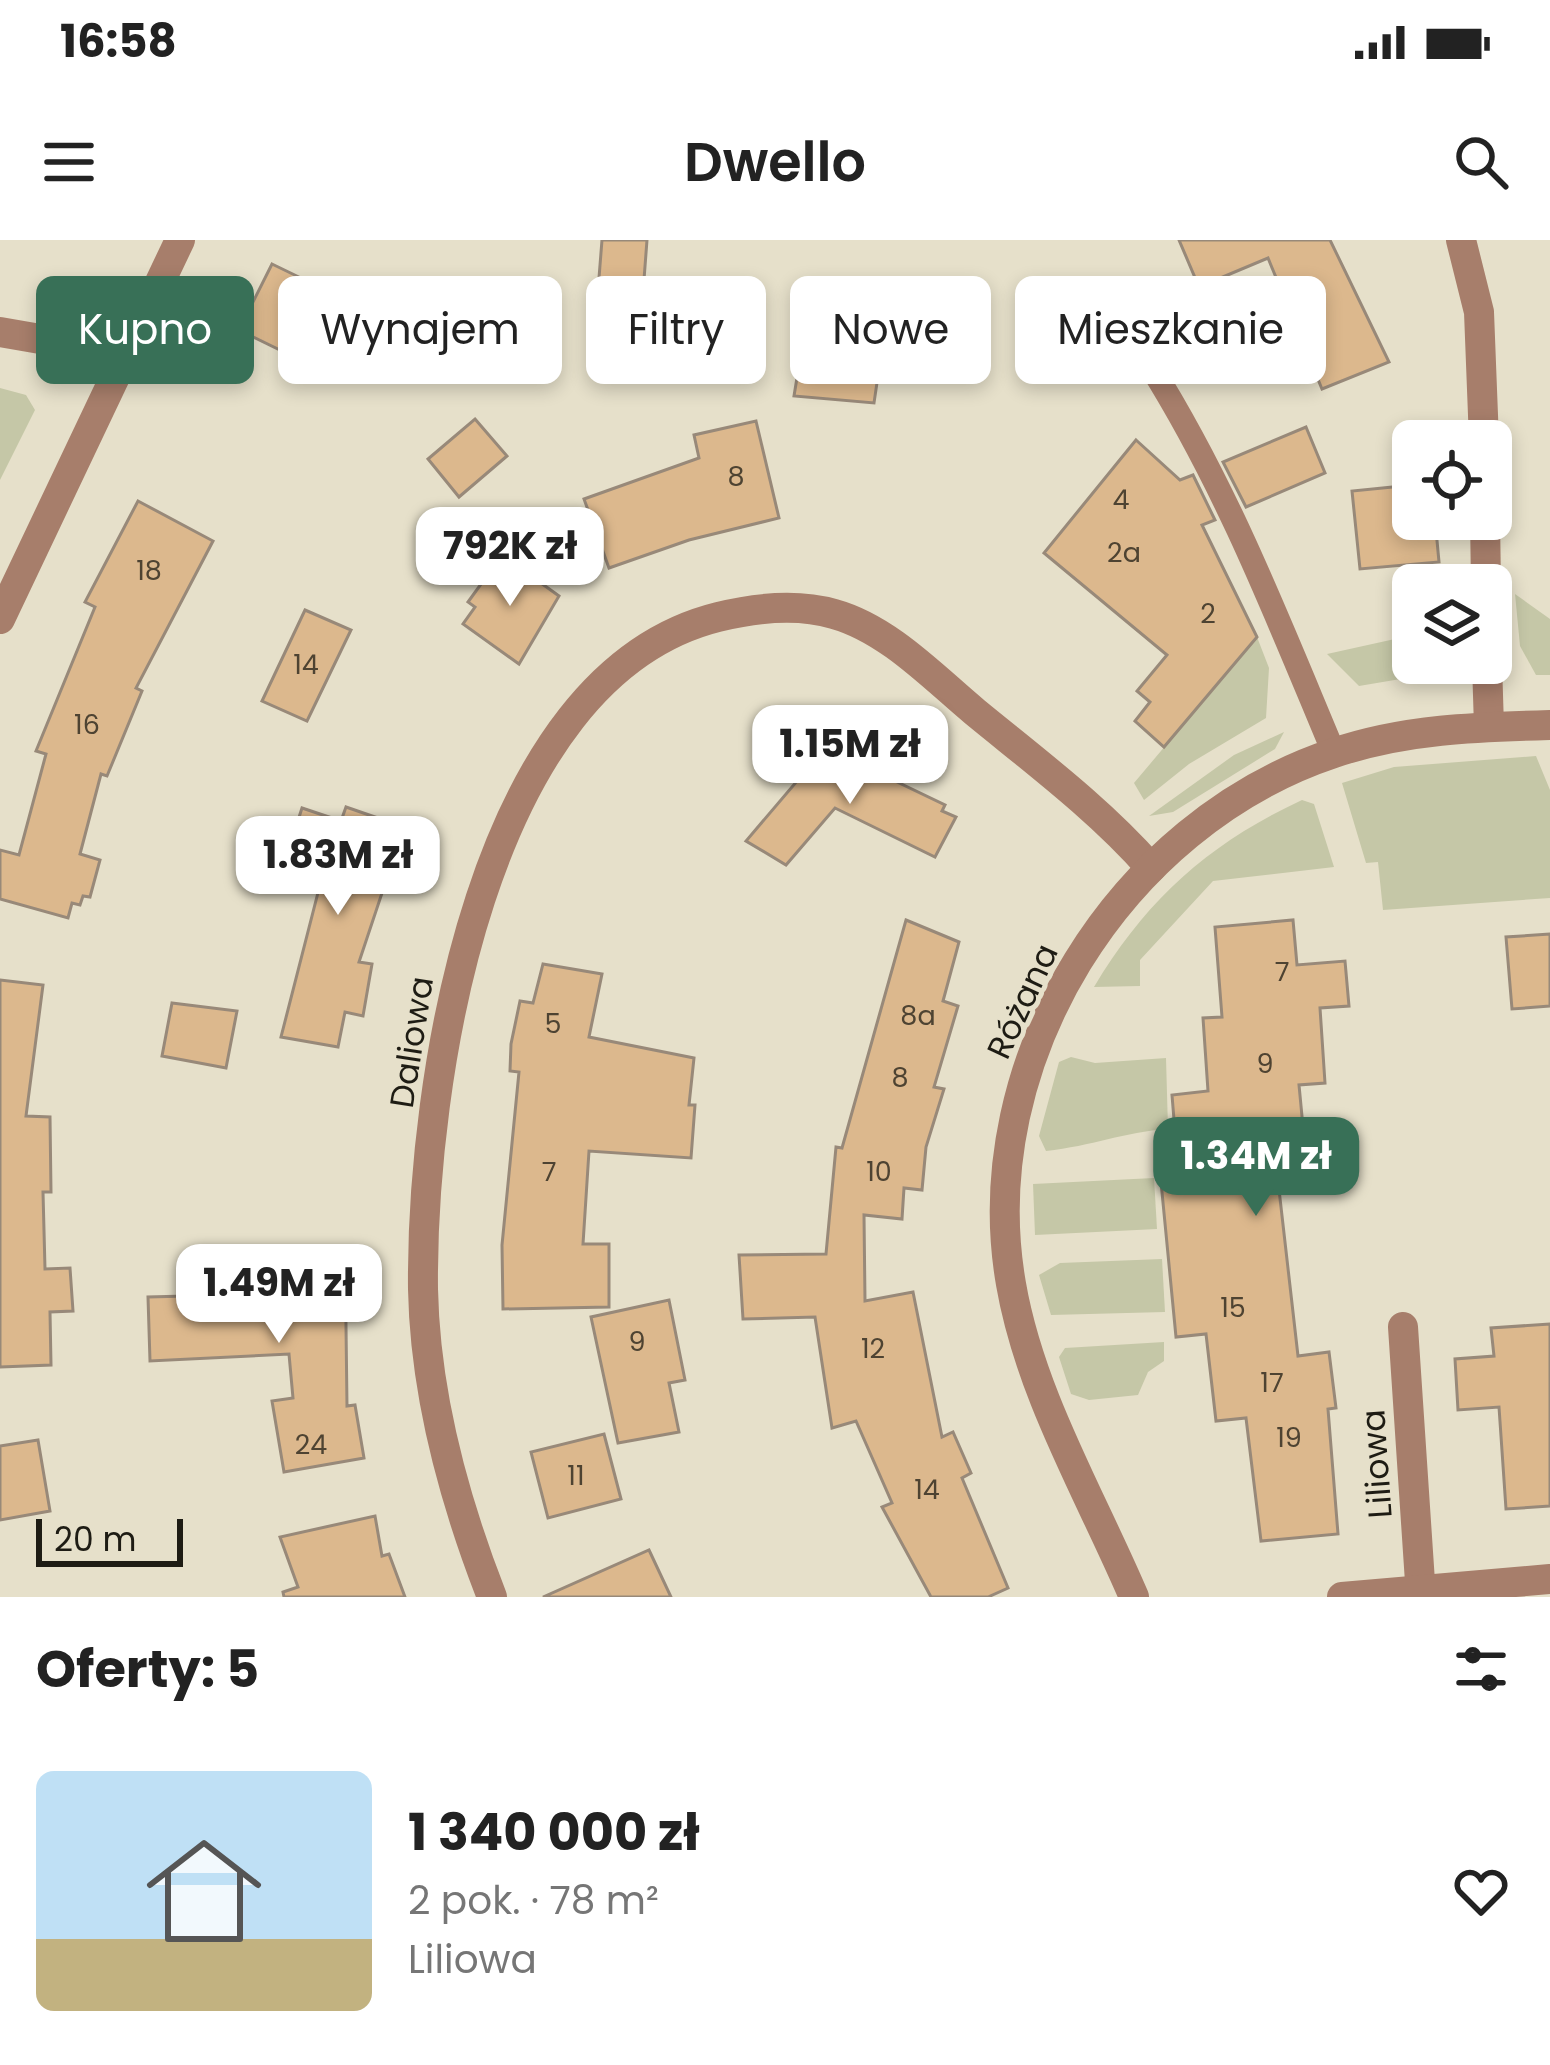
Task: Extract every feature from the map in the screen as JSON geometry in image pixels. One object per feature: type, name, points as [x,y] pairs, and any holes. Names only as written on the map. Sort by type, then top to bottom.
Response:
[{"type":"street","points":[[163,276],[180,240]]},
{"type":"street","points":[[1461,240],[1479,312],[1483,420]]},
{"type":"street","points":[[0,332],[36,338]]},
{"type":"street","points":[[0,619],[112,384]]},
{"type":"street","name":"Daliowa","points":[[492,1597],[455,1488],[426,1338],[425,1239],[435,1112],[454,993],[495,856],[528,787],[591,697],[636,655],[702,621],[771,608],[835,614],[901,651],[1111,824],[1151,868]]},
{"type":"street","points":[[1488,684],[1489,727]]},
{"type":"street","name":"Różana","points":[[1134,1597],[1026,1344],[1009,1272],[1005,1197],[1017,1101],[1041,1033],[1079,959],[1151,868],[1261,787],[1334,753],[1431,731],[1550,725]]},
{"type":"street","name":"Liliowa","points":[[1403,1327],[1421,1593]]},
{"type":"street","points":[[1342,1597],[1550,1579]]},
{"type":"lane","points":[[1162,384],[1260,567],[1334,753]]},
{"type":"green space","points":[[0,388],[26,395],[35,410],[0,480]]},
{"type":"green space","points":[[1515,594],[1550,619],[1550,675],[1536,675],[1520,646]]},
{"type":"green space","points":[[1257,637],[1269,668],[1266,718],[1189,764],[1144,800],[1134,783]]},
{"type":"green space","points":[[1392,640],[1392,680],[1359,686],[1327,654]]},
{"type":"green space","points":[[1284,732],[1275,749],[1173,812],[1149,816],[1234,755]]},
{"type":"green space","points":[[1536,756],[1550,790],[1550,898],[1383,910],[1378,862],[1366,863],[1342,783],[1394,767]]},
{"type":"green space","points":[[1302,800],[1314,804],[1334,867],[1213,881],[1140,960],[1140,986],[1094,987],[1136,927],[1183,877],[1237,835]]},
{"type":"green space","points":[[1071,1057],[1095,1063],[1166,1058],[1168,1129],[1046,1151],[1039,1136],[1059,1062]]},
{"type":"green space","points":[[1154,1178],[1157,1229],[1035,1235],[1033,1184]]},
{"type":"green space","points":[[1162,1259],[1165,1312],[1051,1315],[1039,1275],[1060,1263]]},
{"type":"green space","points":[[1164,1342],[1164,1361],[1148,1372],[1138,1395],[1089,1400],[1071,1394],[1059,1357],[1065,1348]]},
{"type":"building","points":[[602,240],[647,240],[644,276],[599,276]]},
{"type":"building","points":[[1179,240],[1330,240],[1389,362],[1322,389],[1320,384],[1326,384],[1326,276],[1275,276],[1268,258],[1225,276],[1194,276]]},
{"type":"building","points":[[272,264],[297,276],[278,276],[278,349],[254,337],[254,300]]},
{"type":"building","points":[[796,384],[877,384],[874,403],[794,396]]},
{"type":"building","points":[[475,419],[507,456],[459,497],[428,459]]},
{"type":"building","points":[[756,421],[779,518],[689,540],[609,568],[584,499],[699,458],[694,435]]},
{"type":"building","points":[[1306,427],[1325,473],[1246,507],[1223,462]]},
{"type":"building","points":[[1136,440],[1180,480],[1193,475],[1215,520],[1202,525],[1257,637],[1164,747],[1135,721],[1150,702],[1137,691],[1167,655],[1044,553]]},
{"type":"building","points":[[1392,487],[1392,540],[1437,540],[1439,562],[1360,569],[1352,491]]},
{"type":"building","points":[[138,501],[213,541],[136,688],[142,691],[107,776],[101,774],[80,854],[100,860],[90,897],[83,896],[80,905],[72,903],[68,918],[0,899],[0,850],[19,855],[46,754],[36,751],[95,607],[85,602]]},
{"type":"building","points":[[502,555],[559,596],[519,664],[463,624],[475,607],[468,602]]},
{"type":"building","points":[[305,610],[351,630],[307,721],[262,701]]},
{"type":"building","points":[[832,740],[866,767],[945,805],[942,811],[956,817],[935,857],[835,808],[786,865],[746,841]]},
{"type":"building","points":[[346,807],[404,827],[359,962],[372,964],[363,1016],[345,1012],[338,1047],[281,1037],[323,873],[285,861],[302,808],[341,821]]},
{"type":"building","points":[[906,920],[959,942],[943,1001],[958,1006],[934,1087],[944,1089],[926,1147],[922,1190],[904,1188],[902,1219],[864,1215],[865,1301],[913,1292],[942,1437],[953,1432],[971,1473],[962,1478],[1008,1588],[988,1597],[931,1597],[882,1507],[892,1503],[856,1421],[832,1428],[815,1317],[743,1319],[739,1255],[826,1254],[836,1147],[842,1148]]},
{"type":"building","points":[[1293,920],[1297,965],[1345,961],[1349,1006],[1320,1008],[1325,1083],[1299,1085],[1307,1169],[1277,1172],[1298,1356],[1329,1352],[1336,1408],[1328,1409],[1338,1534],[1261,1541],[1246,1418],[1216,1421],[1206,1334],[1176,1337],[1161,1182],[1179,1181],[1172,1095],[1208,1091],[1203,1018],[1222,1017],[1215,927]]},
{"type":"building","points":[[1550,934],[1550,1006],[1512,1009],[1506,937]]},
{"type":"building","points":[[543,964],[602,974],[589,1037],[694,1058],[691,1158],[589,1151],[583,1244],[609,1244],[609,1307],[503,1309],[502,1245],[519,1072],[510,1071],[511,1044],[520,1001],[533,1003]]},
{"type":"building","points":[[0,980],[43,985],[26,1116],[50,1117],[51,1192],[43,1192],[45,1269],[70,1268],[73,1311],[50,1312],[51,1365],[0,1367]]},
{"type":"building","points":[[172,1003],[237,1011],[226,1068],[162,1056]]},
{"type":"building","points":[[345,1246],[347,1406],[355,1405],[364,1458],[284,1472],[272,1401],[293,1398],[289,1354],[150,1361],[148,1297],[266,1294],[265,1247]]},
{"type":"building","points":[[669,1300],[685,1380],[669,1383],[679,1432],[618,1443],[591,1317]]},
{"type":"building","points":[[1550,1324],[1550,1506],[1506,1509],[1499,1407],[1458,1410],[1455,1359],[1494,1356],[1491,1328]]},
{"type":"building","points":[[604,1434],[621,1499],[548,1518],[531,1452]]},
{"type":"building","points":[[38,1440],[50,1511],[0,1520],[0,1446]]},
{"type":"building","points":[[375,1516],[382,1556],[389,1554],[405,1597],[284,1597],[283,1592],[298,1587],[280,1537]]},
{"type":"building","points":[[649,1550],[671,1597],[543,1597]]}]
